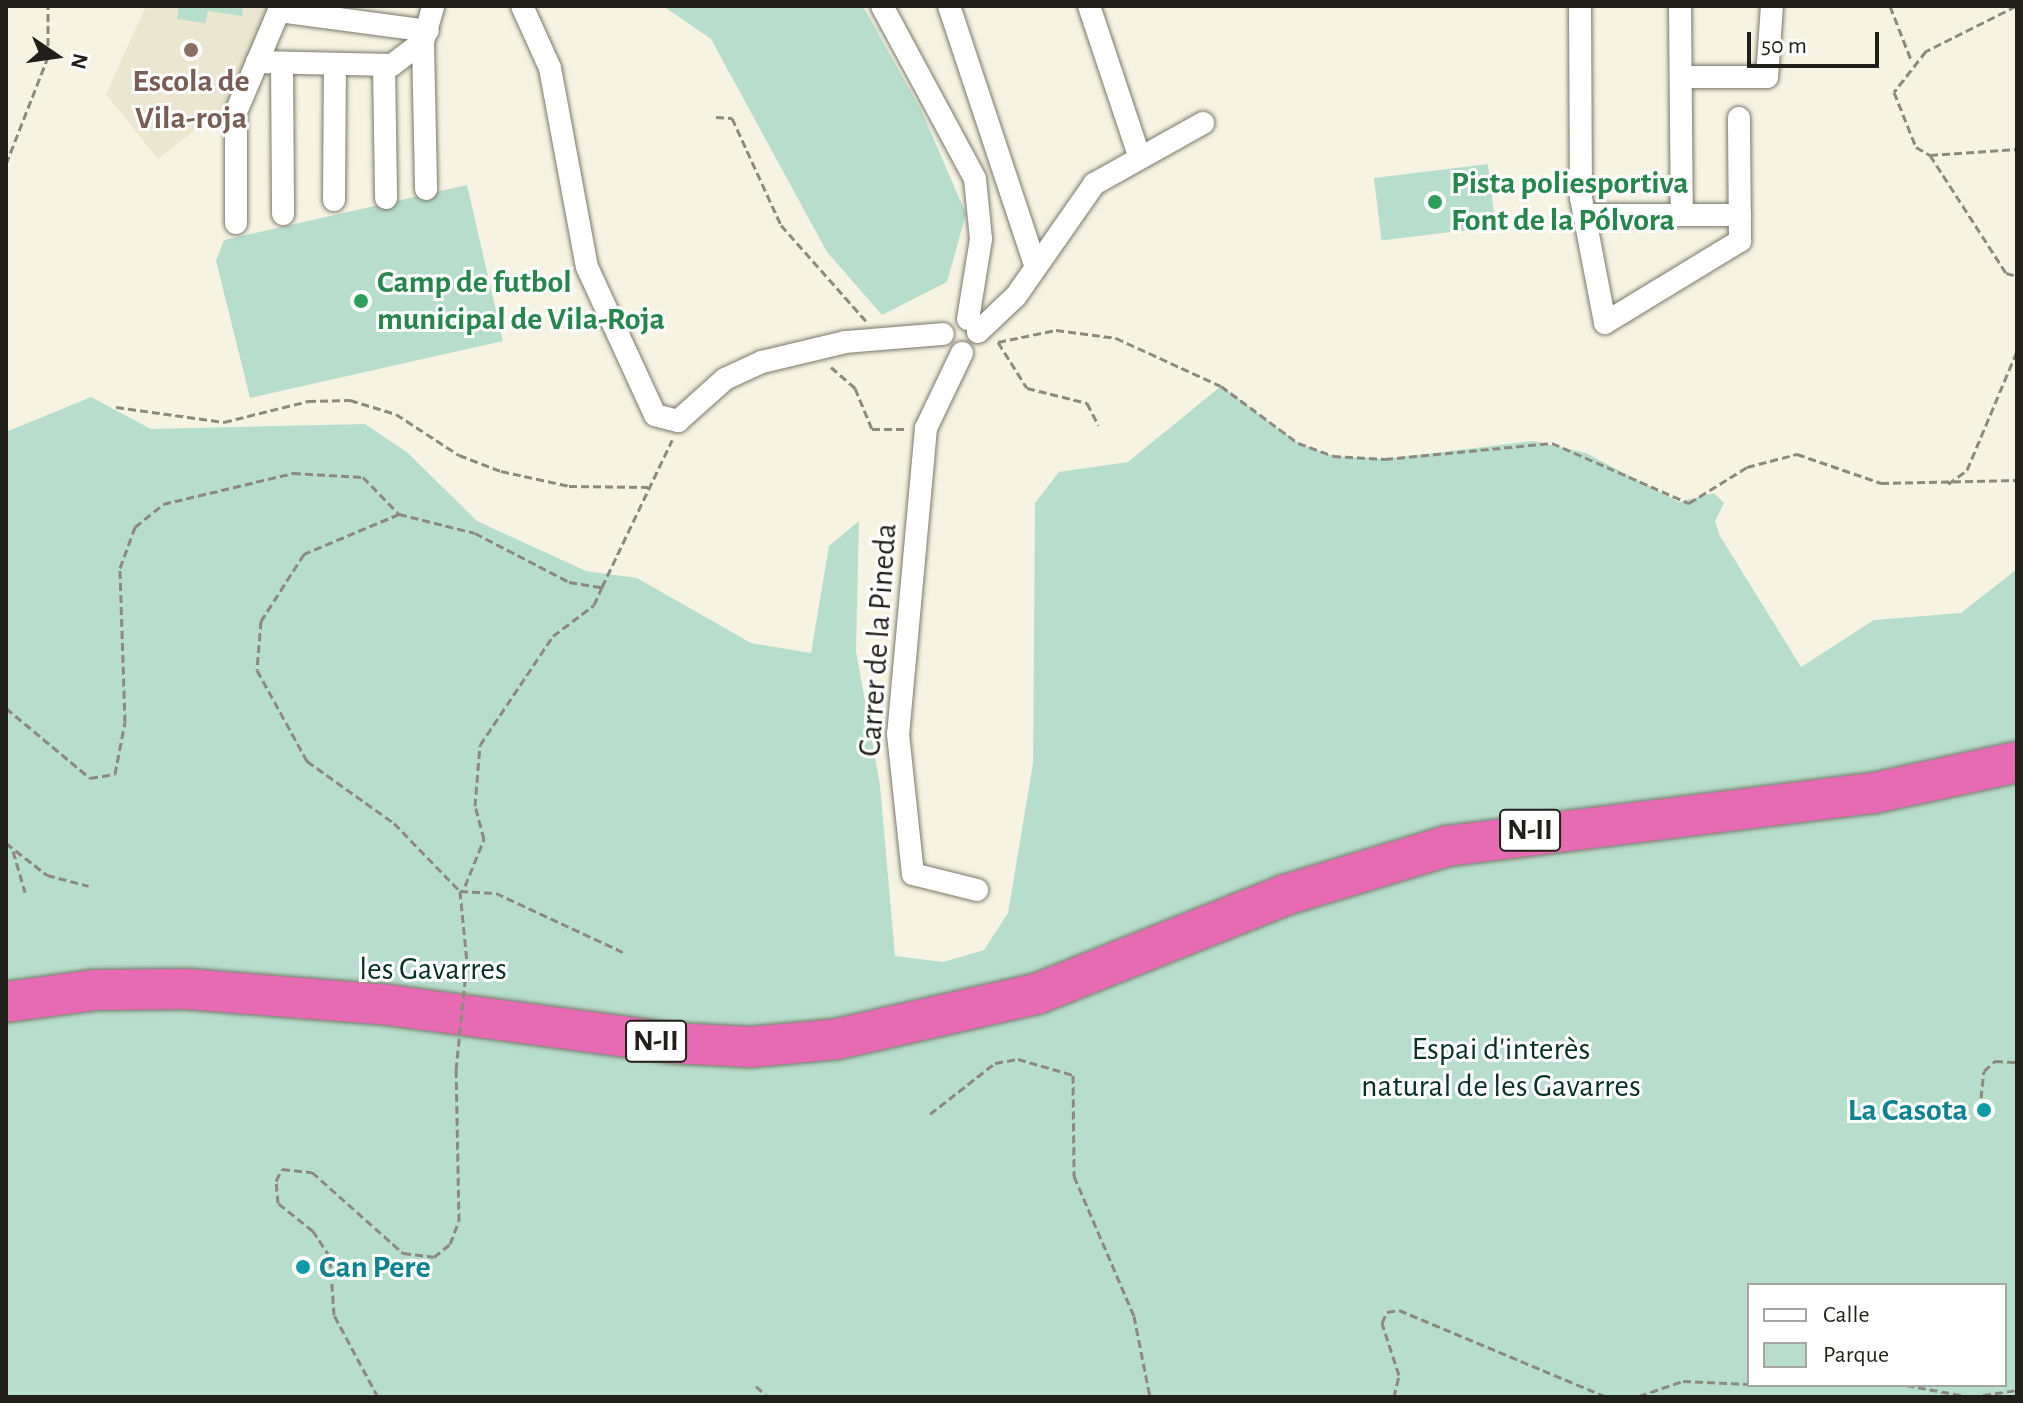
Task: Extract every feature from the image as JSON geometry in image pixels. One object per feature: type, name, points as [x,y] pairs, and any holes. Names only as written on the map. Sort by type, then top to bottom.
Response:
[{"type":"highway","name":"N-II","points":[[6,1002],[95,990],[186,989],[388,1005],[671,1043],[751,1047],[837,1039],[1039,993],[1285,895],[1447,846],[1874,793],[2017,762]]},
{"type":"street","points":[[426,189],[426,36],[433,6]]},
{"type":"street","points":[[522,6],[550,68],[593,284],[648,404],[655,415],[678,421],[725,379],[785,357],[878,337],[943,334],[950,349],[977,337],[1036,267],[1094,184],[1203,123]]},
{"type":"street","points":[[882,6],[975,179],[981,239],[977,337]]},
{"type":"street","points":[[949,6],[1036,267]]},
{"type":"street","points":[[1089,6],[1140,158]]},
{"type":"street","points":[[1580,6],[1584,215],[1605,323],[1740,241],[1739,118]]},
{"type":"street","points":[[1680,6],[1682,215]]},
{"type":"street","points":[[1681,77],[1767,77],[1772,6]]},
{"type":"street","points":[[236,223],[236,112],[280,9],[426,36]]},
{"type":"street","points":[[257,62],[384,65],[426,36]]},
{"type":"street","points":[[282,63],[283,214]]},
{"type":"street","points":[[334,200],[335,64]]},
{"type":"street","points":[[384,65],[386,198]]},
{"type":"street","points":[[1584,215],[1740,215]]},
{"type":"street","name":"Carrer de la Pineda","points":[[977,337],[927,427],[899,757],[913,874],[977,890]]},
{"type":"path","points":[[6,164],[48,57],[48,6]]},
{"type":"path","points":[[1890,6],[1912,64]]},
{"type":"path","points":[[2016,6],[1912,64],[1894,92],[1897,106],[1916,147],[1930,155],[1985,245],[2017,276]]},
{"type":"path","points":[[716,117],[732,118],[781,225],[878,337]]},
{"type":"path","points":[[1930,155],[2017,149]]},
{"type":"path","points":[[977,337],[1056,330],[1116,338],[1207,379],[1298,443],[1333,456],[1552,443],[1689,503],[1747,467],[1783,455],[1813,457],[1865,480],[1947,484],[2017,480]]},
{"type":"path","points":[[977,337],[1022,384],[1044,396],[1087,403],[1098,425]]},
{"type":"path","points":[[1947,484],[1967,470],[2017,351]]},
{"type":"path","points":[[785,357],[838,371],[872,429],[927,427]]},
{"type":"path","points":[[116,407],[224,422],[308,401],[350,400],[396,414],[459,455],[501,471],[569,486],[648,487]]},
{"type":"path","points":[[460,891],[465,886],[484,839],[475,806],[480,745],[553,636],[594,605],[678,421]]},
{"type":"path","points":[[6,708],[90,778],[115,774],[125,722],[122,557],[135,527],[163,504],[318,472],[363,477],[399,514],[462,528],[569,582],[602,587]]},
{"type":"path","points":[[378,1397],[334,1315],[330,1257],[313,1231],[278,1203],[276,1181],[282,1169],[312,1172],[403,1253],[434,1257],[450,1244],[459,1221],[456,1070],[467,962],[460,891],[394,823],[307,761],[257,670],[261,621],[304,554],[399,514]]},
{"type":"path","points":[[6,843],[47,875],[89,886]]},
{"type":"path","points":[[13,851],[25,892]]},
{"type":"path","points":[[465,886],[625,953]]},
{"type":"path","points":[[930,1114],[995,1063],[1018,1059],[1073,1075],[1074,1176],[1134,1316],[1150,1397]]},
{"type":"path","points":[[1981,1098],[1984,1071],[1995,1061],[2017,1062]]},
{"type":"path","points":[[1394,1397],[1399,1375],[1382,1323],[1387,1312],[1399,1310],[1607,1397]]},
{"type":"path","points":[[1639,1396],[1683,1381],[1747,1384]]},
{"type":"path","points":[[756,1386],[768,1397]]},
{"type":"path","points":[[1917,1387],[1971,1397],[2017,1390]]},
{"type":"shaded area","name":"Escola de Vila-roja","points":[[146,6],[273,6],[231,110],[222,109],[158,159],[106,94]]},
{"type":"green space","points":[[179,6],[243,6],[242,16],[208,11],[205,23],[177,19]]},
{"type":"green space","points":[[663,6],[863,6],[922,112],[966,214],[947,282],[882,315],[827,252],[711,39]]},
{"type":"green space","name":"Pista poliesportiva Font de la Pólvora","points":[[1488,164],[1496,227],[1382,241],[1374,178]]},
{"type":"green space","name":"Camp de futbol municipal de Vila-Roja","points":[[467,185],[503,341],[250,398],[216,261],[224,240]]},
{"type":"green space","name":"Espai d'interès natural de les Gavarres","points":[[1221,386],[1298,443],[1333,456],[1385,459],[1533,441],[1586,453],[1679,502],[1714,493],[1724,503],[1715,521],[1720,536],[1801,667],[1874,620],[1961,613],[2017,569],[2017,1397],[6,1397],[6,432],[91,397],[151,429],[365,424],[408,453],[477,521],[586,571],[637,578],[751,643],[811,653],[829,546],[859,521],[856,651],[880,785],[895,956],[943,962],[984,950],[1008,913],[1033,763],[1035,503],[1059,472],[1128,462]]},
{"type":"place","name":"Escola de Vila-roja","points":[[191,50]]},
{"type":"place","name":"Pista poliesportiva Font de la Pólvora","points":[[1435,202]]},
{"type":"place","name":"Camp de futbol municipal de Vila-Roja","points":[[361,301]]},
{"type":"place","name":"La Casota","points":[[1984,1110]]},
{"type":"place","name":"Can Pere","points":[[303,1267]]},
{"type":"park label","name":"les Gavarres","points":[[433,969]]}]
